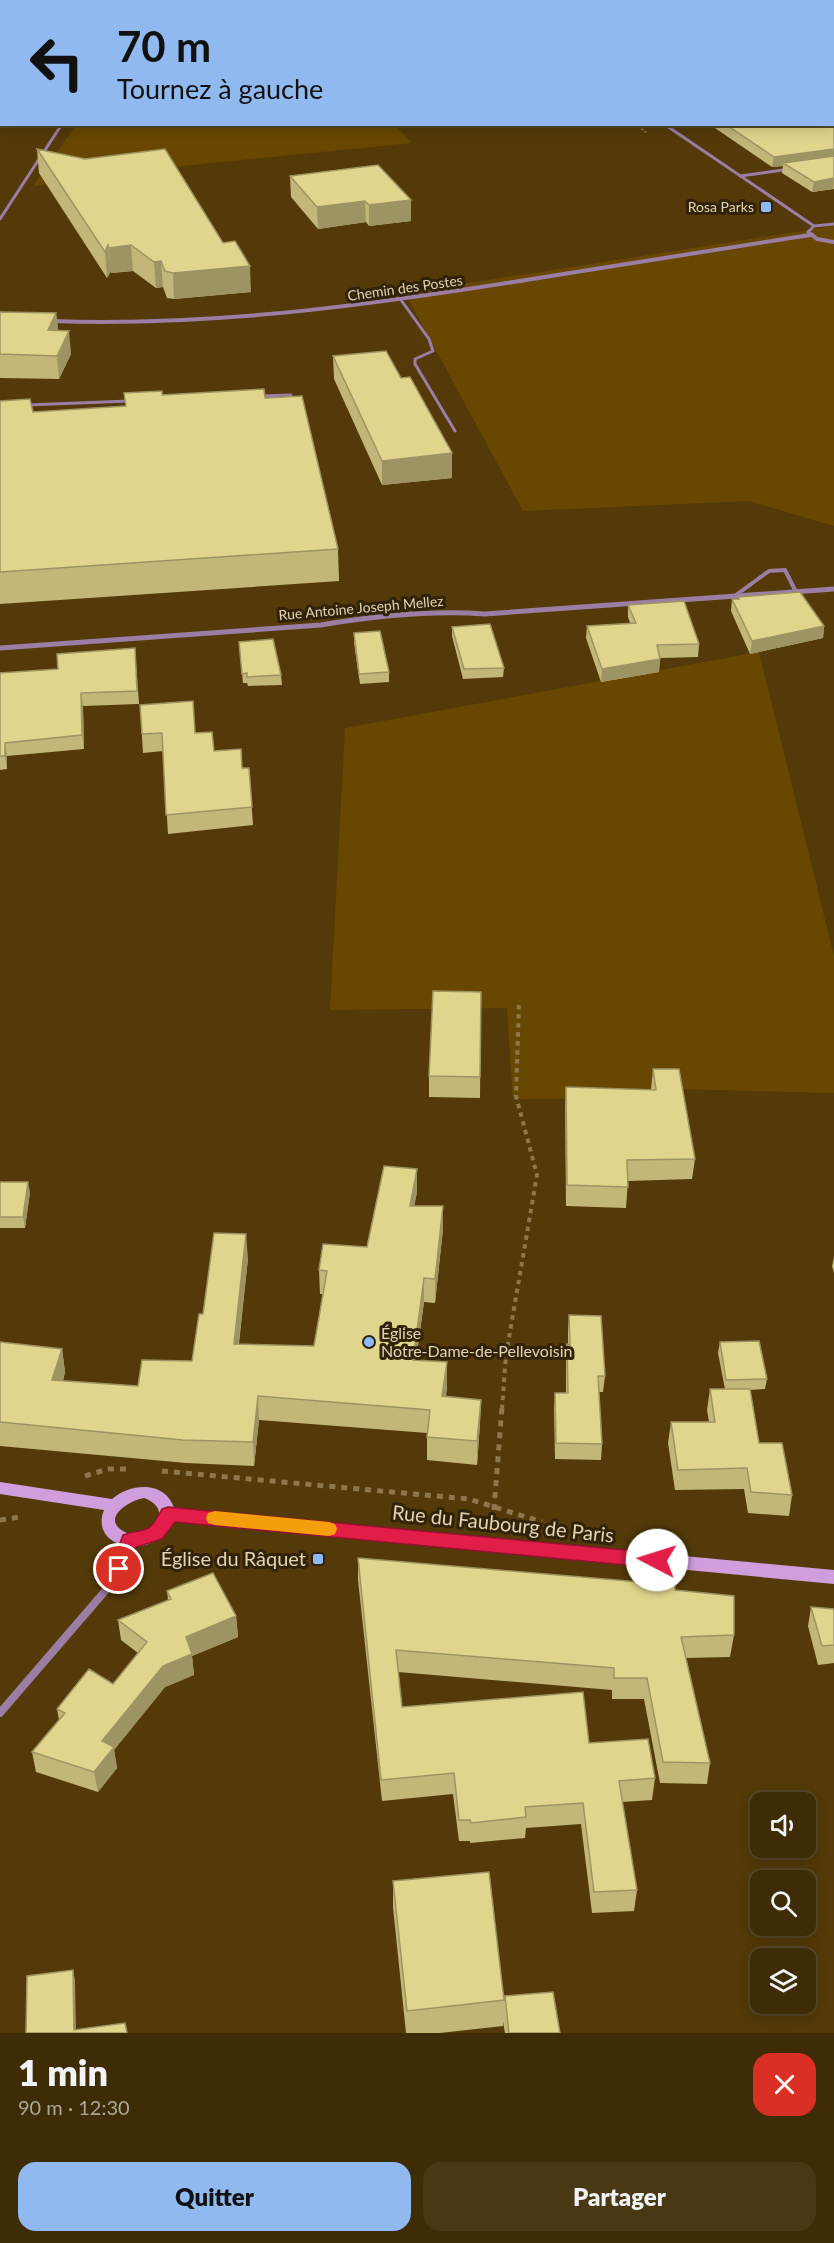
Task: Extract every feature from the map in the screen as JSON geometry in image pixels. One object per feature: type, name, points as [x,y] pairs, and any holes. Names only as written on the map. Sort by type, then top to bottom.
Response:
[{"type":"main road","points":[[0,1488],[113,1505]]},
{"type":"main road","points":[[144,1492],[161,1499],[168,1514],[166,1523],[156,1534],[141,1540],[129,1540],[116,1534],[110,1527],[108,1518],[113,1505],[124,1496],[144,1492]]},
{"type":"main road","name":"Rue du Faubourg de Paris","points":[[168,1514],[834,1577]]},
{"type":"street","points":[[0,219],[61,126]]},
{"type":"street","points":[[667,126],[814,226]]},
{"type":"street","points":[[740,176],[799,167]]},
{"type":"street","points":[[834,224],[814,226],[808,231],[810,235],[834,243]]},
{"type":"street","name":"Chemin des Postes","points":[[47,321],[139,324],[210,322],[292,314],[401,300],[810,235]]},
{"type":"street","name":"Rue Antoine Joseph Mellez","points":[[0,648],[321,625],[381,616],[455,612],[485,614],[834,589]]},
{"type":"street","points":[[0,1713],[112,1583],[129,1540]]},
{"type":"lane","points":[[401,300],[429,339],[433,351],[415,359],[415,363],[455,431]]},
{"type":"lane","points":[[256,396],[291,395]]},
{"type":"lane","points":[[23,405],[140,401]]},
{"type":"lane","points":[[735,597],[769,571],[785,570],[796,592]]},
{"type":"path","points":[[490,1544],[506,1355],[537,1175],[516,1096],[519,1002]]},
{"type":"path","points":[[83,1477],[108,1469],[135,1469]]},
{"type":"path","points":[[156,1470],[461,1498],[480,1501],[494,1508],[549,1524]]},
{"type":"shaded area","points":[[75,126],[395,126],[412,143],[191,165],[33,186]]},
{"type":"shaded area","points":[[834,226],[834,526],[749,501],[523,511],[405,293]]},
{"type":"shaded area","points":[[759,652],[834,956],[834,1093],[677,1089],[652,1098],[513,1099],[507,1008],[330,1010],[345,728]]},
{"type":"building","points":[[728,126],[834,126],[834,149],[774,157]]},
{"type":"building","points":[[37,149],[85,159],[165,149],[223,243],[235,241],[250,266],[173,273],[165,271],[161,261],[154,262],[131,245],[109,248],[108,245],[105,252]]},
{"type":"building","points":[[834,156],[834,178],[814,182],[783,163]]},
{"type":"building","points":[[378,165],[411,200],[369,205],[365,201],[317,207],[290,176]]},
{"type":"building","points":[[0,312],[56,313],[48,330],[69,331],[57,356],[0,354]]},
{"type":"building","points":[[386,351],[401,378],[410,377],[452,453],[382,461],[333,356]]},
{"type":"building","points":[[264,389],[265,398],[302,396],[338,549],[0,572],[0,401],[30,399],[33,412],[126,406],[124,393],[162,391],[162,395]]},
{"type":"building","points":[[800,592],[824,626],[752,641],[732,599]]},
{"type":"building","points":[[684,601],[699,644],[657,645],[660,659],[602,669],[587,626],[636,623],[628,605]]},
{"type":"building","points":[[490,624],[504,668],[464,669],[452,627]]},
{"type":"building","points":[[380,631],[389,672],[359,674],[354,633]]},
{"type":"building","points":[[273,639],[281,675],[247,677],[247,673],[242,674],[239,642]]},
{"type":"building","points":[[135,648],[137,691],[81,693],[82,735],[5,743],[5,756],[0,756],[0,673],[58,669],[57,654]]},
{"type":"building","points":[[193,701],[195,733],[212,732],[214,751],[241,749],[242,768],[249,768],[252,807],[166,815],[162,733],[142,734],[140,705]]},
{"type":"building","points":[[433,991],[481,992],[480,1077],[429,1076]]},
{"type":"building","points":[[653,1069],[679,1069],[695,1159],[627,1160],[628,1187],[567,1185],[566,1087],[656,1090]]},
{"type":"building","points":[[384,1166],[417,1169],[410,1206],[443,1206],[435,1279],[424,1278],[413,1360],[447,1362],[442,1396],[481,1400],[477,1441],[427,1437],[430,1410],[258,1396],[253,1442],[183,1440],[0,1422],[0,1342],[62,1349],[52,1380],[138,1386],[142,1360],[192,1361],[199,1314],[203,1314],[214,1233],[246,1234],[234,1344],[314,1346],[327,1271],[319,1270],[323,1244],[367,1247]]},
{"type":"building","points":[[0,1182],[28,1182],[23,1217],[0,1217]]},
{"type":"building","points":[[569,1315],[601,1316],[605,1376],[598,1376],[602,1444],[556,1443],[555,1393],[568,1393]]},
{"type":"building","points":[[759,1341],[767,1379],[726,1380],[720,1342]]},
{"type":"building","points":[[710,1389],[750,1389],[759,1443],[782,1443],[792,1495],[751,1492],[747,1468],[678,1470],[671,1422],[715,1422]]},
{"type":"building","points":[[358,1558],[675,1585],[675,1590],[734,1596],[734,1635],[681,1637],[710,1763],[663,1762],[647,1678],[614,1678],[614,1668],[396,1650],[402,1707],[583,1692],[589,1743],[648,1739],[655,1778],[619,1781],[637,1890],[594,1892],[583,1803],[525,1807],[526,1817],[471,1823],[470,1820],[459,1820],[454,1773],[381,1780]]},
{"type":"building","points":[[213,1573],[236,1616],[186,1637],[192,1654],[163,1666],[102,1741],[114,1747],[94,1772],[32,1752],[65,1713],[57,1709],[89,1669],[113,1684],[147,1642],[118,1620],[171,1599],[167,1591]]},
{"type":"building","points":[[811,1607],[834,1609],[834,1645],[822,1646]]},
{"type":"building","points":[[489,1872],[504,2000],[407,2011],[393,1881]]},
{"type":"building","points":[[73,1970],[74,2030],[125,2023],[127,2033],[26,2033],[27,1976]]},
{"type":"building","points":[[553,1992],[560,2033],[509,2033],[505,1996]]},
{"type":"slow traffic","points":[[215,1518],[329,1529]]},
{"type":"place","name":"Rosa Parks","points":[[766,207]]},
{"type":"place","name":"Église Notre-Dame-de-Pellevoisin","points":[[369,1342]]},
{"type":"place","name":"Église du Râquet","points":[[318,1559]]},
{"type":"route","points":[[119,1569],[129,1540],[152,1537],[166,1523],[168,1514],[657,1560]]}]
